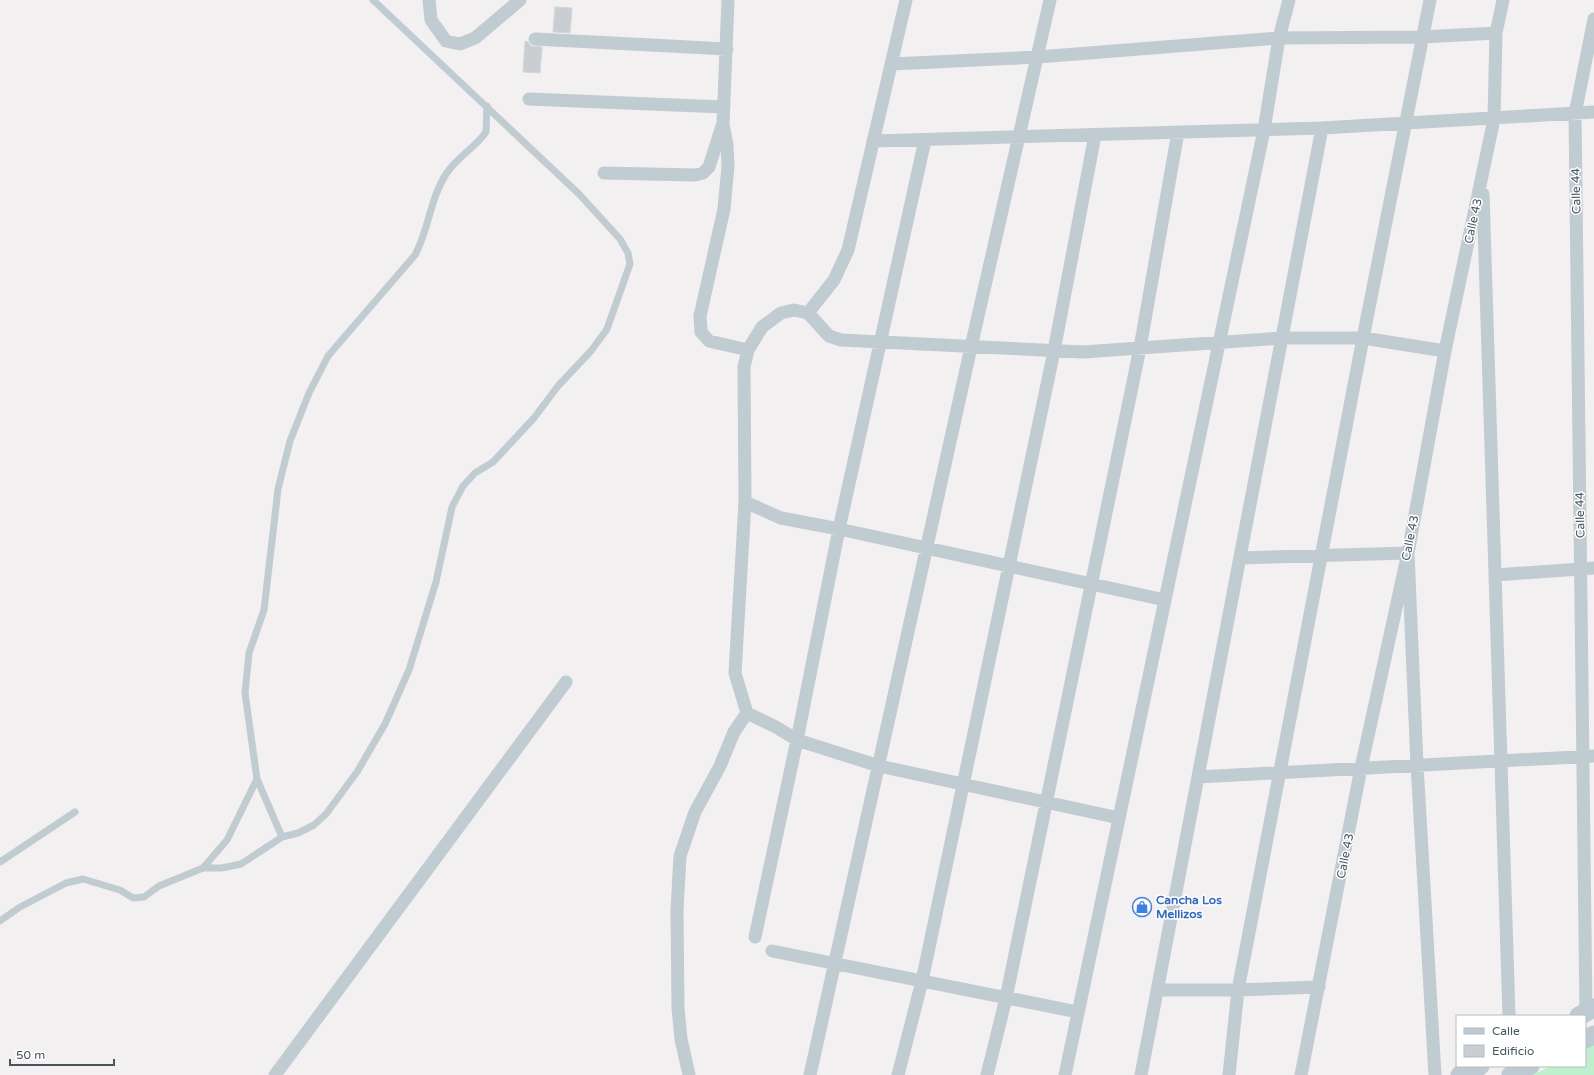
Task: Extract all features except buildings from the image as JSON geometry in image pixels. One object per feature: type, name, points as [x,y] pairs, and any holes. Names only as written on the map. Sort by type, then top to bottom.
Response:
[{"type":"street","points":[[429,0],[431,20],[446,41],[460,44],[475,38],[520,0]]},
{"type":"street","points":[[728,0],[723,124],[727,145],[728,166],[724,209],[700,316],[701,332],[709,341],[748,350]]},
{"type":"street","points":[[808,313],[834,280],[848,250],[906,0]]},
{"type":"street","points":[[810,1075],[971,347],[1050,0]]},
{"type":"street","points":[[1065,1075],[1220,342],[1264,130],[1280,38],[1289,0]]},
{"type":"street","points":[[1229,1075],[1238,990],[1363,338],[1430,0]]},
{"type":"street","name":"Calle 43","points":[[1302,1075],[1361,768],[1408,553],[1445,351],[1494,119],[1496,33],[1503,0]]},
{"type":"street","name":"Calle 44","points":[[1586,1012],[1588,756],[1581,569],[1575,114],[1594,19]]},
{"type":"street","points":[[892,64],[1038,56],[1280,38],[1422,37],[1496,33]]},
{"type":"street","points":[[535,40],[727,49]]},
{"type":"street","points":[[529,99],[724,107]]},
{"type":"street","points":[[873,141],[1322,128],[1594,112]]},
{"type":"street","points":[[604,173],[695,175],[703,173],[709,167],[723,124]]},
{"type":"street","points":[[1141,1075],[1322,128]]},
{"type":"street","points":[[987,1075],[1006,998],[1140,348],[1178,132]]},
{"type":"street","points":[[898,1075],[922,981],[964,784],[1054,351],[1095,135]]},
{"type":"street","points":[[755,937],[797,740],[839,529],[925,140]]},
{"type":"street","points":[[1483,172],[1508,1015]]},
{"type":"street","points":[[689,1075],[681,1039],[678,1008],[677,910],[680,856],[695,812],[720,766],[734,732],[746,713],[735,673],[745,502],[744,366],[748,350],[762,327],[781,313],[794,310],[808,313],[829,336],[840,340],[1083,352],[1282,338],[1363,338],[1445,351]]},
{"type":"street","points":[[745,502],[781,518],[795,522],[839,529],[1165,600]]},
{"type":"street","points":[[1240,558],[1408,553],[1417,765],[1435,1075]]},
{"type":"street","points":[[1495,575],[1594,568]]},
{"type":"street","points":[[275,1075],[566,682]]},
{"type":"street","points":[[746,713],[776,727],[797,740],[879,766],[1119,818]]},
{"type":"street","points":[[1198,777],[1588,756]]},
{"type":"street","points":[[772,951],[1078,1012]]},
{"type":"street","points":[[1157,990],[1238,990],[1320,986]]},
{"type":"street","points":[[1460,1075],[1478,1067]]},
{"type":"street","points":[[1511,1075],[1528,1067]]},
{"type":"lane","points":[[0,921],[20,907],[66,883],[83,879],[120,890],[133,898],[144,897],[159,886],[203,868],[222,868],[241,864],[282,837],[298,833],[318,821],[326,814],[357,772],[385,724],[409,670],[436,582],[452,507],[463,486],[475,473],[492,462],[534,418],[558,386],[591,351],[606,330],[630,264],[628,253],[620,239],[579,194],[373,0]]},
{"type":"lane","points":[[282,837],[257,779],[245,693],[249,653],[264,610],[278,489],[290,441],[309,393],[328,356],[415,255],[421,243],[434,198],[446,175],[458,159],[486,132],[487,106]]},
{"type":"lane","points":[[203,868],[228,840],[257,779]]},
{"type":"lane","points":[[0,862],[75,812]]},
{"type":"green space","points":[[1594,1045],[1594,1075],[1533,1075],[1549,1067],[1586,1067],[1586,1049]]},
{"type":"place","name":"Cancha Los Mellizos","points":[[1142,907]]}]
